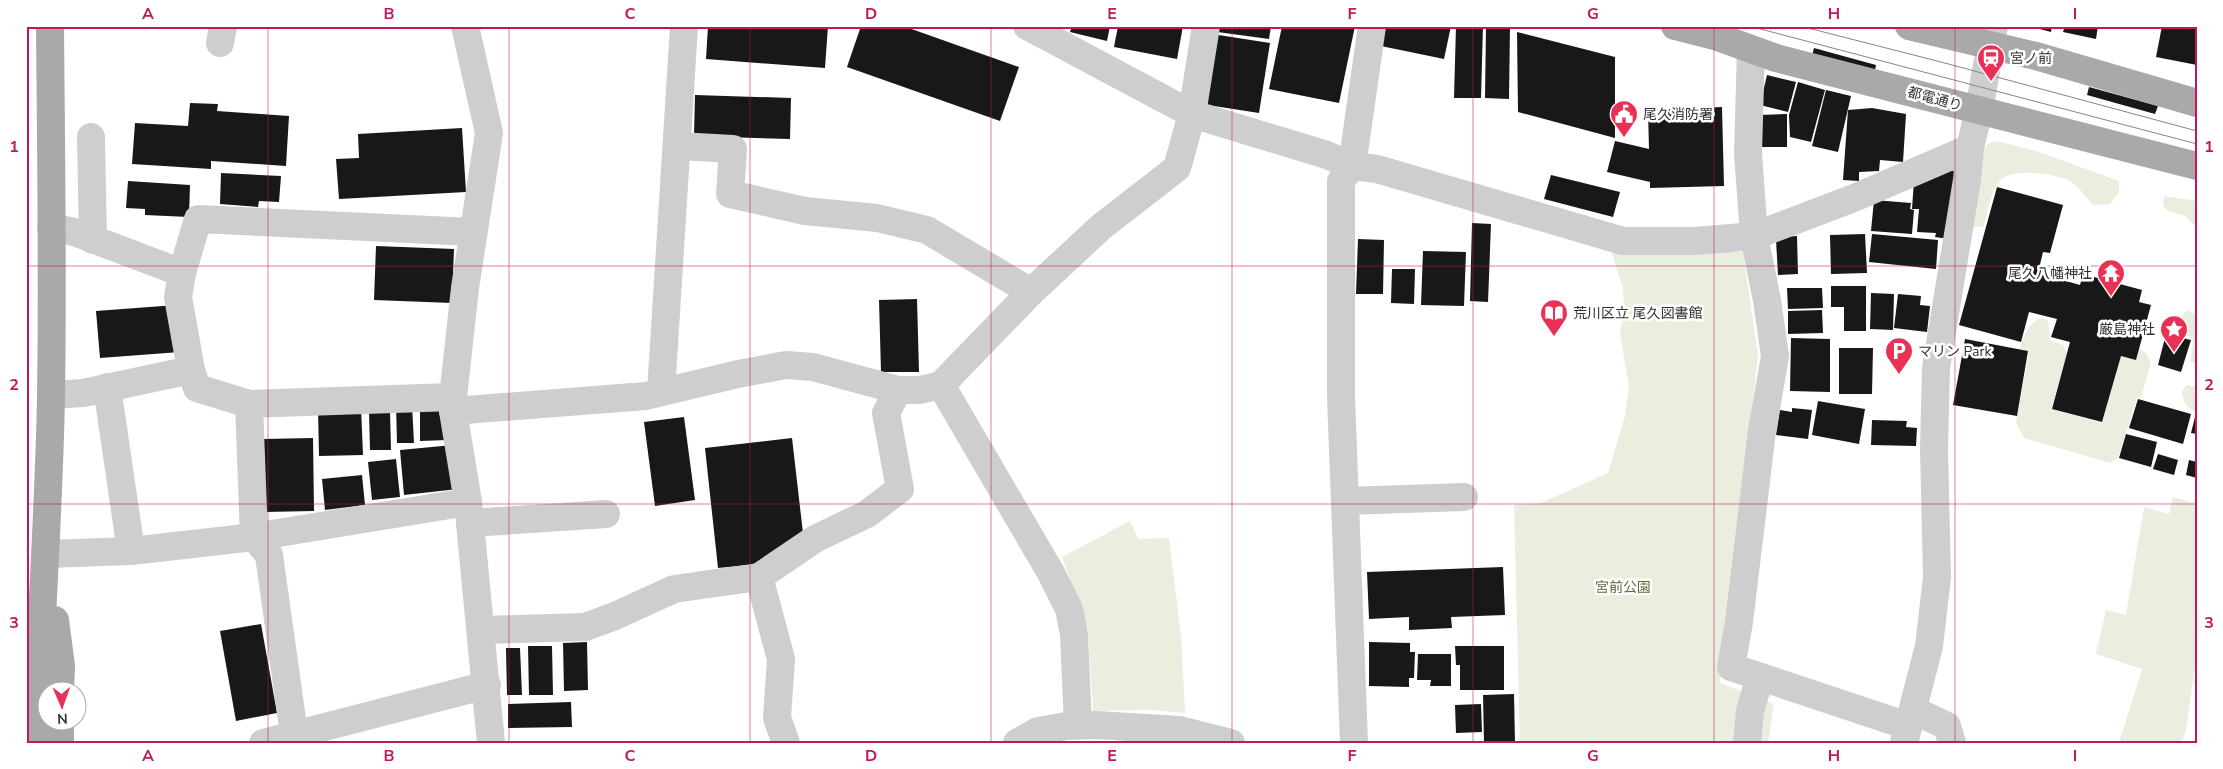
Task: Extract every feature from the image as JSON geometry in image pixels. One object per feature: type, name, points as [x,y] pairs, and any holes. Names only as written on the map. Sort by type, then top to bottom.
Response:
[{"type":"main road","points":[[49,682],[47,554],[51,395],[52,227],[50,26]]},
{"type":"main road","name":"都電通り","points":[[1675,26],[1718,37],[1776,58],[2197,166]]},
{"type":"main road","points":[[1909,26],[1992,36],[2036,56],[2197,103]]},
{"type":"street","points":[[465,26],[489,133],[473,232],[453,404],[469,513],[482,630],[491,743]]},
{"type":"street","points":[[661,392],[678,146],[684,26]]},
{"type":"street","points":[[1028,26],[1192,114],[1327,155],[1352,166],[1377,169],[1623,241],[1695,242],[1754,236],[1854,198],[1970,148]]},
{"type":"street","points":[[473,232],[198,219],[182,272],[178,297],[191,370],[197,388],[249,404],[453,404],[646,396],[786,365],[813,367],[898,390],[920,390],[941,385],[1031,292],[1101,227],[1177,168],[1192,114],[1206,26]]},
{"type":"street","points":[[1354,743],[1341,397],[1341,181],[1352,166],[1372,26]]},
{"type":"street","points":[[1908,727],[1929,646],[1937,577],[1934,449],[1936,368],[1967,180],[1970,148],[1979,110],[1992,36]]},
{"type":"street","points":[[1751,49],[1748,153],[1754,236],[1767,300],[1775,356],[1762,431],[1739,622],[1731,667],[1908,727],[1947,726],[1952,743]]},
{"type":"street","points":[[91,137],[93,240]]},
{"type":"street","points":[[678,146],[733,149],[730,194],[805,211],[877,218],[927,230],[1031,292]]},
{"type":"street","points":[[52,227],[74,232],[182,272]]},
{"type":"street","points":[[51,395],[84,393],[191,370]]},
{"type":"street","points":[[941,385],[1051,573],[1069,609],[1090,731]]},
{"type":"street","points":[[107,387],[131,551]]},
{"type":"street","points":[[482,630],[585,627],[615,616],[674,589],[758,577],[816,539],[868,514],[900,489],[886,413],[898,390]]},
{"type":"street","points":[[249,404],[254,537],[269,555],[294,734]]},
{"type":"street","points":[[1345,501],[1464,497]]},
{"type":"street","points":[[47,554],[131,551],[469,513],[606,514]]},
{"type":"street","points":[[758,577],[781,660],[777,718],[786,743]]},
{"type":"street","points":[[1747,743],[1750,711],[1760,677]]},
{"type":"street","points":[[263,743],[487,685]]},
{"type":"street","points":[[1017,743],[1038,731],[1180,730],[1231,743]]},
{"type":"green space","points":[[1997,141],[2036,151],[2119,181],[2119,192],[2110,204],[2093,205],[2068,180],[2043,174],[2014,174],[2006,176],[1997,185],[1983,227],[1974,227],[1968,217],[1979,153],[1989,143]]},
{"type":"green space","points":[[2164,196],[2197,201],[2197,228],[2185,216],[2168,211],[2163,205]]},
{"type":"green space","name":"宮前公園","points":[[1611,251],[1743,252],[1758,355],[1720,683],[1774,704],[1768,743],[1520,743],[1514,505],[1541,503],[1608,473],[1625,416],[1629,386],[1620,334],[1624,312],[1623,288]]},
{"type":"green space","points":[[2187,310],[2197,315],[2197,364],[2190,362],[2193,343],[2189,337],[2180,331],[2178,321]]},
{"type":"green space","points":[[2041,318],[2048,320],[2050,340],[2063,345],[2067,353],[2051,409],[2102,423],[2121,356],[2136,360],[2139,348],[2146,353],[2151,363],[2141,397],[2137,398],[2118,458],[2110,463],[2024,438],[2016,423],[2029,351],[2020,349],[2027,331],[2033,323]]},
{"type":"green space","points":[[2187,385],[2197,387],[2197,412],[2190,409],[2184,401],[2182,391]]},
{"type":"green space","points":[[2173,497],[2197,504],[2197,652],[2186,730],[2181,743],[2119,743],[2142,669],[2096,654],[2106,610],[2126,615],[2144,507],[2169,514]]},
{"type":"green space","points":[[1130,521],[1138,539],[1169,538],[1181,635],[1185,713],[1150,710],[1093,711],[1088,629],[1062,557]]},
{"type":"building","points":[[708,26],[828,26],[825,68],[706,59]]},
{"type":"building","points":[[861,26],[903,26],[1019,67],[1000,121],[847,67]]},
{"type":"building","points":[[1072,26],[1110,26],[1107,41],[1070,32]]},
{"type":"building","points":[[1118,26],[1183,26],[1177,59],[1114,47]]},
{"type":"building","points":[[1210,26],[1271,26],[1269,39],[1210,31]]},
{"type":"building","points":[[1282,26],[1355,26],[1339,103],[1269,89]]},
{"type":"building","points":[[1380,26],[1451,26],[1444,59],[1376,45]]},
{"type":"building","points":[[1456,26],[1483,26],[1481,98],[1454,98]]},
{"type":"building","points":[[1486,26],[1510,26],[1509,99],[1485,98]]},
{"type":"building","points":[[2028,26],[2052,26],[2051,32]]},
{"type":"building","points":[[2065,26],[2098,26],[2096,39],[2063,32]]},
{"type":"building","points":[[2162,26],[2197,29],[2197,65],[2156,57]]},
{"type":"building","points":[[1517,32],[1615,57],[1615,138],[1518,112]]},
{"type":"building","points":[[1212,34],[1270,43],[1259,113],[1201,104]]},
{"type":"building","points":[[1814,48],[1876,65],[1874,75],[1811,59]]},
{"type":"building","points":[[1767,75],[1796,82],[1788,112],[1760,105]]},
{"type":"building","points":[[1798,82],[1825,90],[1811,142],[1790,137],[1789,115]]},
{"type":"building","points":[[2089,87],[2158,106],[2155,114],[2087,95]]},
{"type":"building","points":[[1826,90],[1851,96],[1838,152],[1812,146]]},
{"type":"building","points":[[695,95],[791,98],[790,139],[694,136]]},
{"type":"building","points":[[190,103],[218,104],[217,111],[289,116],[286,166],[211,161],[211,169],[132,164],[135,123],[188,126]]},
{"type":"building","points":[[1722,107],[1724,186],[1650,188],[1650,182],[1607,172],[1615,141],[1649,149],[1648,110]]},
{"type":"building","points":[[1872,108],[1906,114],[1903,162],[1880,160],[1879,171],[1859,172],[1859,181],[1843,180],[1848,110]]},
{"type":"building","points":[[1787,114],[1787,147],[1759,147],[1759,115]]},
{"type":"building","points":[[462,128],[466,192],[339,199],[336,159],[359,158],[358,134]]},
{"type":"building","points":[[1947,167],[1955,172],[1949,239],[1935,237],[1936,233],[1917,232],[1919,209],[1912,209],[1914,180]]},
{"type":"building","points":[[221,173],[281,176],[279,202],[259,201],[258,207],[220,204]]},
{"type":"building","points":[[1551,175],[1620,192],[1613,217],[1544,199]]},
{"type":"building","points":[[128,181],[190,185],[189,217],[145,215],[145,209],[126,208]]},
{"type":"building","points":[[1997,187],[2063,205],[2050,253],[2043,252],[2038,273],[2080,285],[2083,274],[2142,290],[2139,302],[2151,305],[2136,360],[2121,356],[2102,422],[2052,409],[2070,342],[2051,337],[2057,319],[2029,312],[2021,342],[1959,325]]},
{"type":"building","points":[[1874,200],[1911,203],[1910,209],[1914,210],[1912,234],[1871,231]]},
{"type":"building","points":[[1472,223],[1491,224],[1488,302],[1470,301]]},
{"type":"building","points":[[1865,234],[1867,273],[1831,274],[1830,235]]},
{"type":"building","points":[[1872,234],[1938,240],[1936,269],[1869,262]]},
{"type":"building","points":[[1797,236],[1798,274],[1778,275],[1776,240],[1782,237]]},
{"type":"building","points":[[1358,239],[1384,240],[1383,294],[1356,294]]},
{"type":"building","points":[[376,246],[454,249],[452,303],[374,300]]},
{"type":"building","points":[[1423,251],[1466,252],[1464,306],[1421,305]]},
{"type":"building","points":[[1392,269],[1415,269],[1414,304],[1391,303]]},
{"type":"building","points":[[1831,286],[1866,286],[1866,331],[1844,331],[1844,307],[1831,307]]},
{"type":"building","points":[[1787,288],[1822,288],[1823,308],[1788,309]]},
{"type":"building","points":[[1871,293],[1894,294],[1893,330],[1870,329]]},
{"type":"building","points":[[1898,294],[1921,296],[1920,305],[1930,306],[1927,332],[1894,328]]},
{"type":"building","points":[[917,299],[919,372],[881,372],[879,300]]},
{"type":"building","points":[[176,305],[180,352],[100,358],[96,311]]},
{"type":"building","points":[[1822,310],[1823,333],[1788,334],[1788,311]]},
{"type":"building","points":[[2166,334],[2191,340],[2181,372],[2158,365]]},
{"type":"building","points":[[1791,338],[1830,339],[1830,392],[1790,391]]},
{"type":"building","points":[[1965,339],[2028,351],[2017,416],[1953,405]]},
{"type":"building","points":[[1839,348],[1873,348],[1872,394],[1839,394]]},
{"type":"building","points":[[2138,399],[2191,414],[2183,444],[2129,428]]},
{"type":"building","points":[[1818,401],[1865,409],[1859,444],[1812,435]]},
{"type":"building","points":[[420,404],[446,404],[447,440],[420,441]]},
{"type":"building","points":[[396,405],[412,405],[414,443],[397,443]]},
{"type":"building","points":[[361,407],[363,455],[319,456],[318,408]]},
{"type":"building","points":[[1792,408],[1812,410],[1808,439],[1776,435],[1780,410],[1792,412]]},
{"type":"building","points":[[390,410],[391,450],[370,450],[369,411]]},
{"type":"building","points":[[684,417],[695,500],[655,506],[644,422]]},
{"type":"building","points":[[2195,417],[2197,417],[2197,434],[2191,433]]},
{"type":"building","points":[[1872,420],[1907,421],[1906,427],[1917,428],[1916,446],[1871,445]]},
{"type":"building","points":[[2126,434],[2157,442],[2151,467],[2119,458]]},
{"type":"building","points":[[313,438],[314,511],[264,512],[262,439]]},
{"type":"building","points":[[792,438],[803,533],[759,564],[718,568],[705,448]]},
{"type":"building","points":[[453,445],[458,489],[404,495],[400,450]]},
{"type":"building","points":[[2158,454],[2178,460],[2174,475],[2153,469]]},
{"type":"building","points":[[396,459],[400,497],[372,500],[368,462]]},
{"type":"building","points":[[2189,460],[2197,462],[2197,478],[2186,475]]},
{"type":"building","points":[[362,475],[365,505],[325,510],[322,479]]},
{"type":"building","points":[[1503,567],[1505,615],[1451,617],[1452,628],[1409,630],[1409,617],[1369,619],[1367,572]]},
{"type":"building","points":[[261,624],[277,713],[236,721],[220,631]]},
{"type":"building","points":[[587,642],[588,690],[564,691],[563,643]]},
{"type":"building","points":[[1369,642],[1410,643],[1410,652],[1415,652],[1414,678],[1409,678],[1409,687],[1369,686]]},
{"type":"building","points":[[528,646],[552,646],[553,695],[529,695]]},
{"type":"building","points":[[1455,646],[1504,646],[1504,690],[1460,690],[1460,665],[1456,665]]},
{"type":"building","points":[[506,648],[520,648],[522,695],[507,695]]},
{"type":"building","points":[[1418,654],[1451,654],[1451,686],[1430,686],[1431,680],[1417,680]]},
{"type":"building","points":[[1514,694],[1515,743],[1484,743],[1483,695]]},
{"type":"building","points":[[571,702],[572,727],[508,728],[508,704]]},
{"type":"building","points":[[1481,704],[1482,732],[1456,733],[1455,705]]},
{"type":"tram line","points":[[1749,26],[2197,144]]},
{"type":"tram line","points":[[1800,26],[2197,131]]},
{"type":"place","name":"宮ノ前","points":[[1991,82]]},
{"type":"place","name":"尾久消防署","points":[[1624,138]]},
{"type":"place","name":"尾久八幡神社","points":[[2111,297]]},
{"type":"place","name":"荒川区立 尾久図書館","points":[[1554,337]]},
{"type":"place","name":"厳島神社","points":[[2174,353]]},
{"type":"place","name":"マリン Park","points":[[1899,375]]}]
